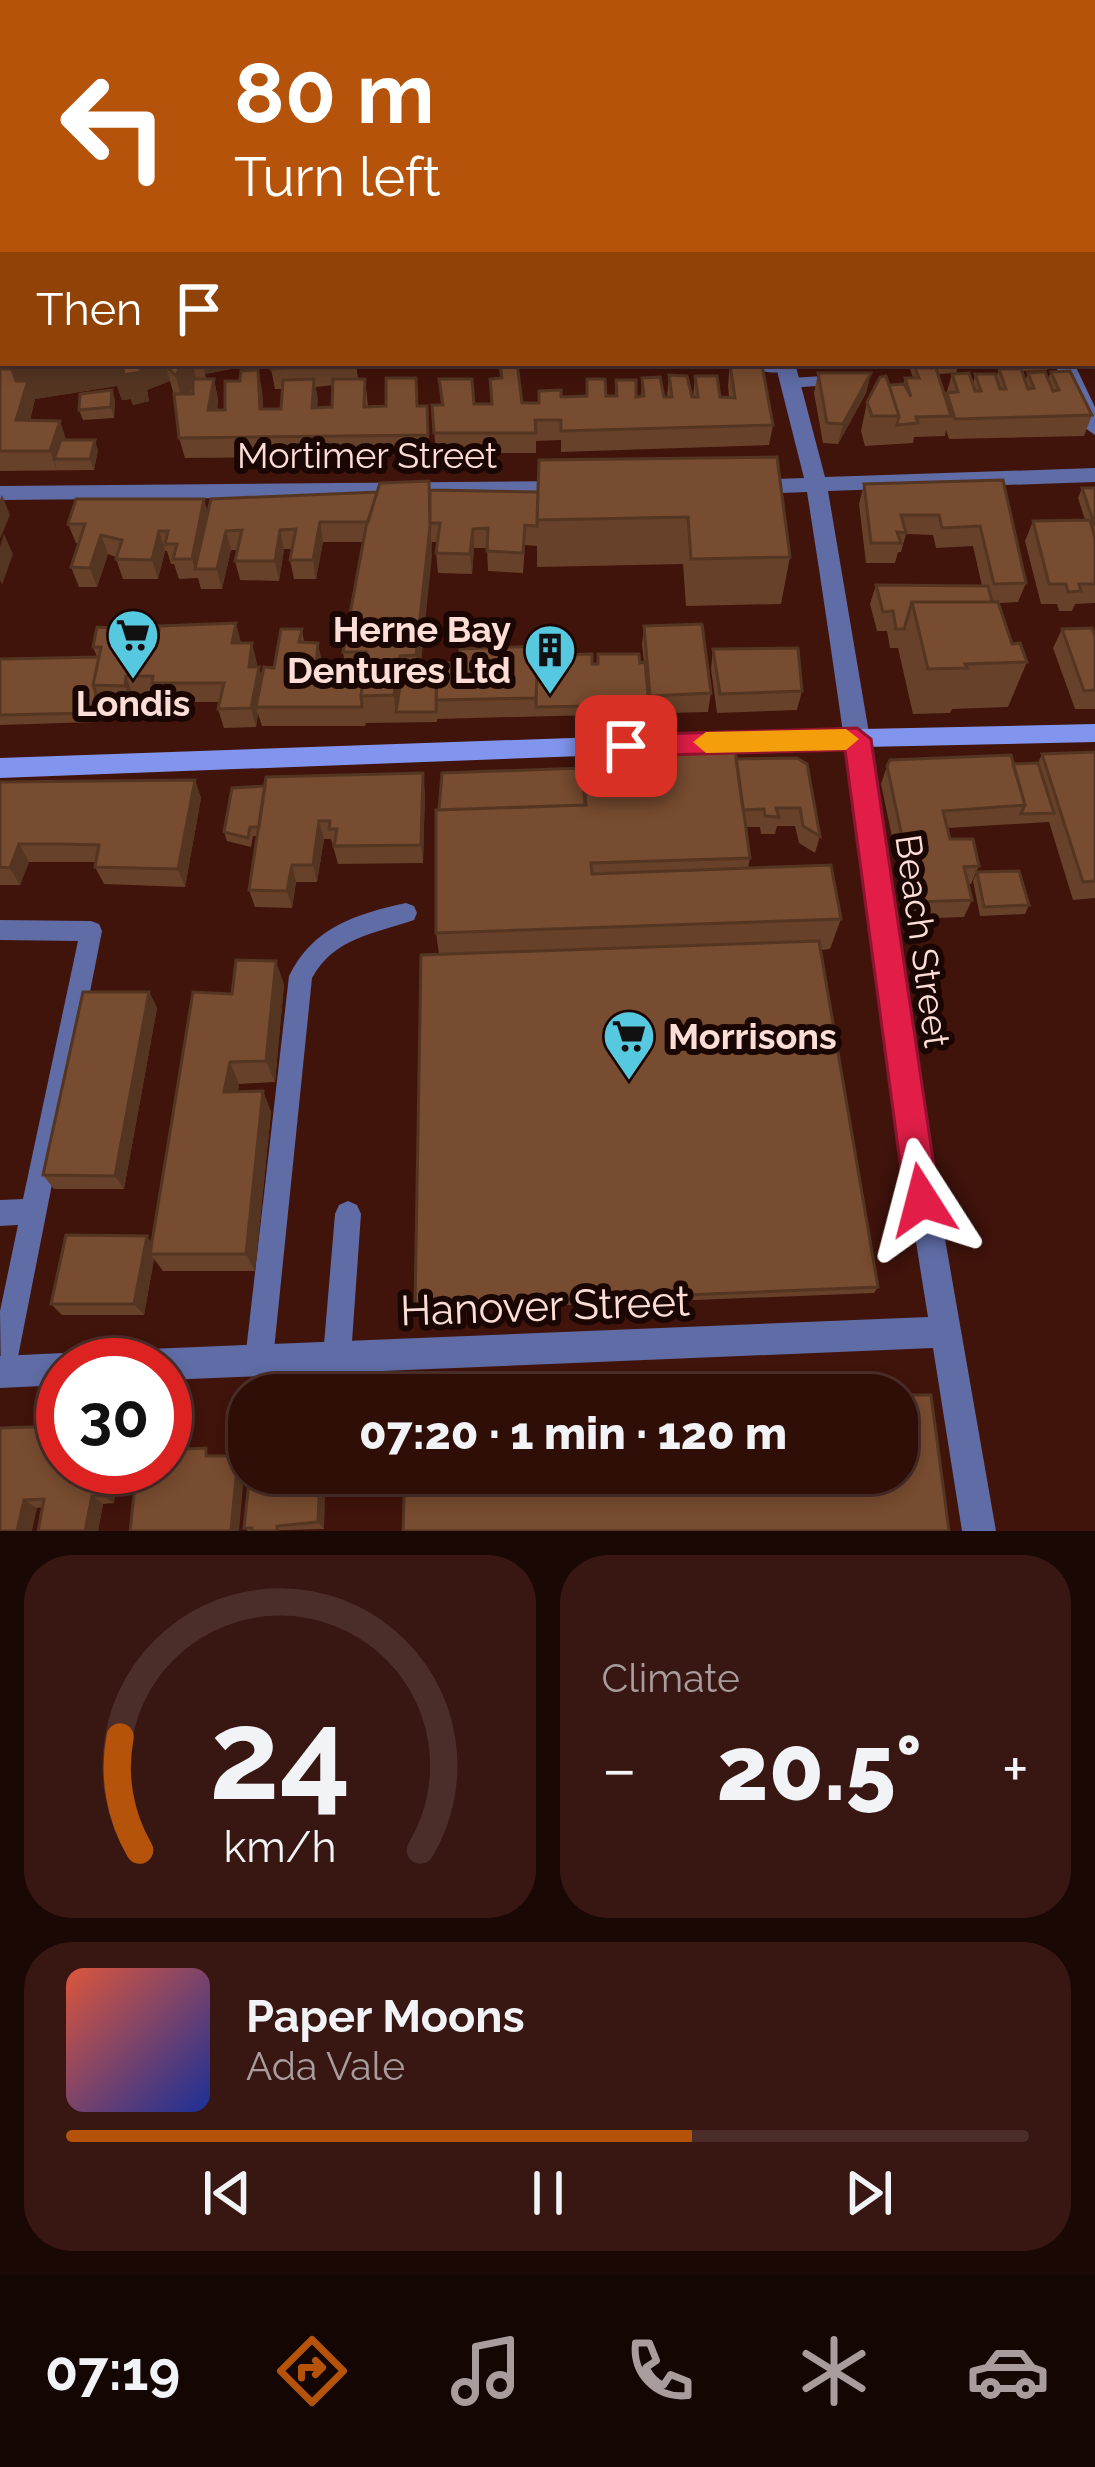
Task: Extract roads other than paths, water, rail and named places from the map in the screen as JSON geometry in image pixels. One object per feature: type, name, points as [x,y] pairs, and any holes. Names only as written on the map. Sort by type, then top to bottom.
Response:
[{"type":"main road","points":[[0,768],[1095,734]]},
{"type":"street","points":[[1065,366],[1095,428]]},
{"type":"street","name":"Beach Street","points":[[781,370],[816,484],[857,739],[888,984],[979,1531]]},
{"type":"street","points":[[729,488],[1095,475]]},
{"type":"street","name":"Mortimer Street","points":[[0,493],[592,488]]},
{"type":"street","name":"Hanover Street","points":[[192,1363],[944,1333]]},
{"type":"street","points":[[1,1372],[36,1370]]},
{"type":"lane","points":[[781,370],[823,381]]},
{"type":"lane","points":[[259,1360],[301,976],[313,950],[341,934],[406,913]]},
{"type":"lane","points":[[0,930],[91,931],[1,1372]]},
{"type":"lane","points":[[0,1213],[32,1213]]},
{"type":"lane","points":[[337,1356],[348,1214]]},
{"type":"place","name":"Londis","points":[[133,681]]},
{"type":"place","name":"Herne Bay Dentures Ltd","points":[[550,696]]},
{"type":"place","name":"Morrisons","points":[[629,1082]]}]
